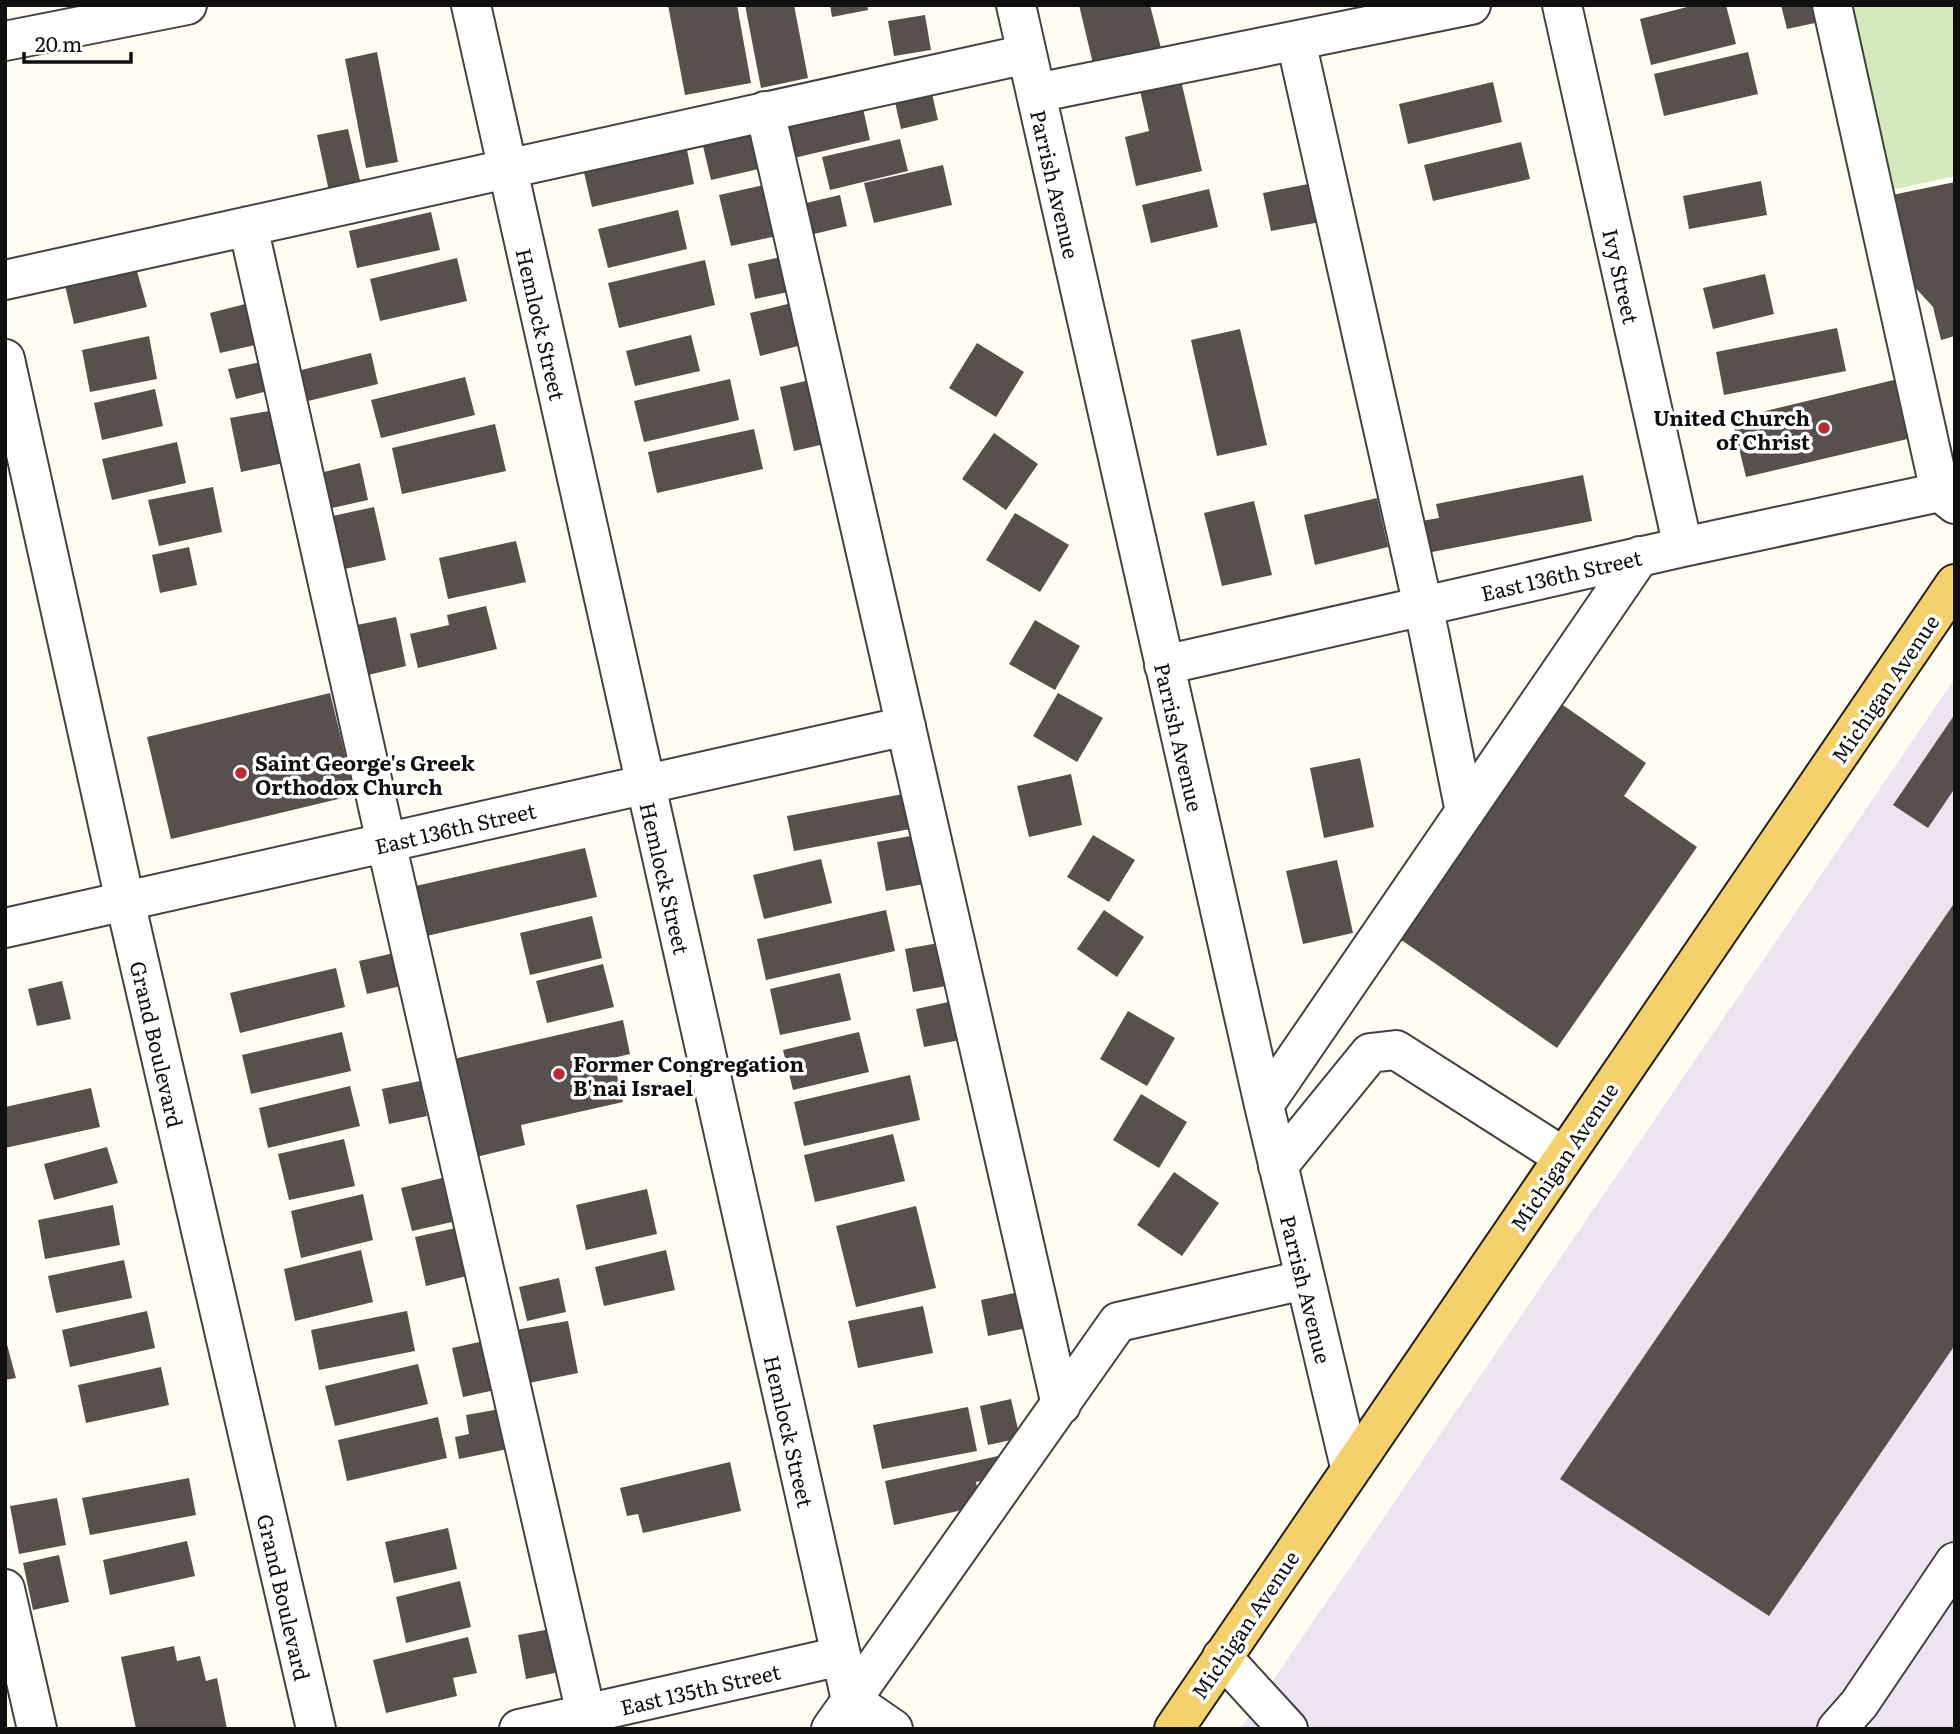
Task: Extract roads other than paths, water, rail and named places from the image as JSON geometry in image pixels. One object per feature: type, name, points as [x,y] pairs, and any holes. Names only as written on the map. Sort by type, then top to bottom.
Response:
[{"type":"main road","name":"Michigan Avenue","points":[[1174,1729],[1562,1156],[1955,584]]},
{"type":"street","points":[[5,41],[187,5]]},
{"type":"street","name":"Hemlock Street","points":[[471,5],[841,1656],[841,1714]]},
{"type":"street","name":"Parrish Avenue","points":[[1016,5],[1264,1105],[1350,1467]]},
{"type":"street","points":[[1036,93],[1471,5]]},
{"type":"street","name":"Ivy Street","points":[[1562,5],[1683,547]]},
{"type":"street","points":[[1832,5],[1947,498]]},
{"type":"street","points":[[1296,41],[1423,606],[1456,757],[1465,812]]},
{"type":"street","points":[[5,281],[1027,54]]},
{"type":"street","points":[[765,111],[1061,1405]]},
{"type":"street","points":[[248,226],[586,1714]]},
{"type":"street","name":"Grand Boulevard","points":[[5,359],[125,901],[316,1729]]},
{"type":"street","name":"East 136th Street","points":[[1164,665],[1640,556],[1947,498]]},
{"type":"street","points":[[1264,1105],[1640,556]]},
{"type":"street","name":"East 136th Street","points":[[5,928],[906,726]]},
{"type":"street","points":[[1278,1166],[1370,1053],[1396,1050],[1562,1156]]},
{"type":"street","points":[[893,1729],[841,1714],[1118,1322],[1304,1280]]},
{"type":"street","points":[[1837,1729],[1859,1704],[1955,1562]]},
{"type":"street","points":[[5,1589],[37,1729]]},
{"type":"street","name":"East 135th Street","points":[[519,1729],[841,1656]]},
{"type":"street","points":[[1222,1657],[1282,1726]]},
{"type":"place","name":"United Church of Christ","points":[[1824,428]]},
{"type":"place","name":"Saint George's Greek Orthodox Church","points":[[241,773]]},
{"type":"place","name":"Former Congregation B'nai Israel","points":[[559,1074]]}]
